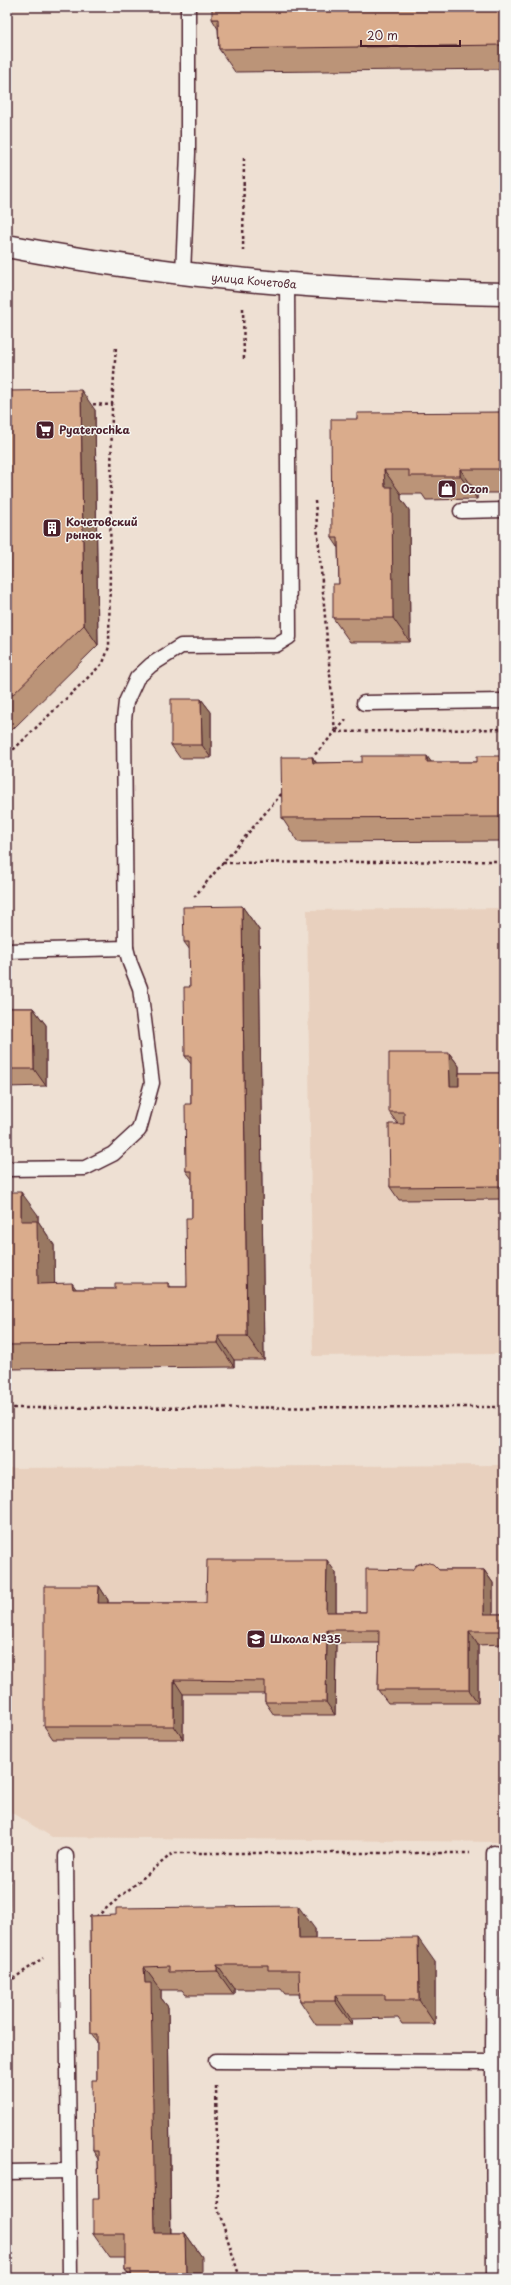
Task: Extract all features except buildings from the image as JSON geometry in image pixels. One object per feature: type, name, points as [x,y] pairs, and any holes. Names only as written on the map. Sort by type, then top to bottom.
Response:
[{"type":"main road","name":"улица Кочетова","points":[[7,246],[52,255],[183,274],[287,284],[504,294]]},
{"type":"lane","points":[[183,274],[188,153],[188,7]]},
{"type":"lane","points":[[7,1169],[84,1168],[113,1154],[139,1130],[152,1083],[140,988],[126,948],[124,720],[126,702],[137,678],[150,665],[181,646],[276,645],[289,637],[287,284]]},
{"type":"lane","points":[[461,511],[504,510]]},
{"type":"lane","points":[[364,703],[504,701]]},
{"type":"lane","points":[[7,951],[126,948]]},
{"type":"lane","points":[[494,1853],[494,2278]]},
{"type":"lane","points":[[66,1856],[70,2278]]},
{"type":"lane","points":[[216,2061],[493,2062]]},
{"type":"lane","points":[[7,2172],[69,2171]]},
{"type":"path","points":[[7,749],[14,749],[102,663],[109,647],[112,405],[116,346]]},
{"type":"path","points":[[82,404],[112,405]]},
{"type":"path","points":[[314,496],[334,732]]},
{"type":"path","points":[[309,762],[334,732],[364,703]]},
{"type":"path","points":[[334,732],[504,729]]},
{"type":"path","points":[[194,897],[288,786]]},
{"type":"path","points":[[222,863],[504,861]]},
{"type":"path","points":[[7,1408],[504,1407]]},
{"type":"path","points":[[7,1979],[13,1979],[66,1942],[173,1853],[494,1853]]},
{"type":"path","points":[[216,2061],[218,2209],[240,2278]]},
{"type":"shaded area","points":[[504,908],[504,1354],[313,1356],[307,910]]},
{"type":"shaded area","name":"Школа №35","points":[[504,1465],[504,1842],[52,1837],[7,1810],[7,1468]]},
{"type":"place","name":"Pyaterochka","points":[[45,430]]},
{"type":"place","name":"Ozon","points":[[447,489]]},
{"type":"place","name":"Кочетовский рынок","points":[[52,528]]},
{"type":"place","name":"Школа №35","points":[[256,1639]]}]
